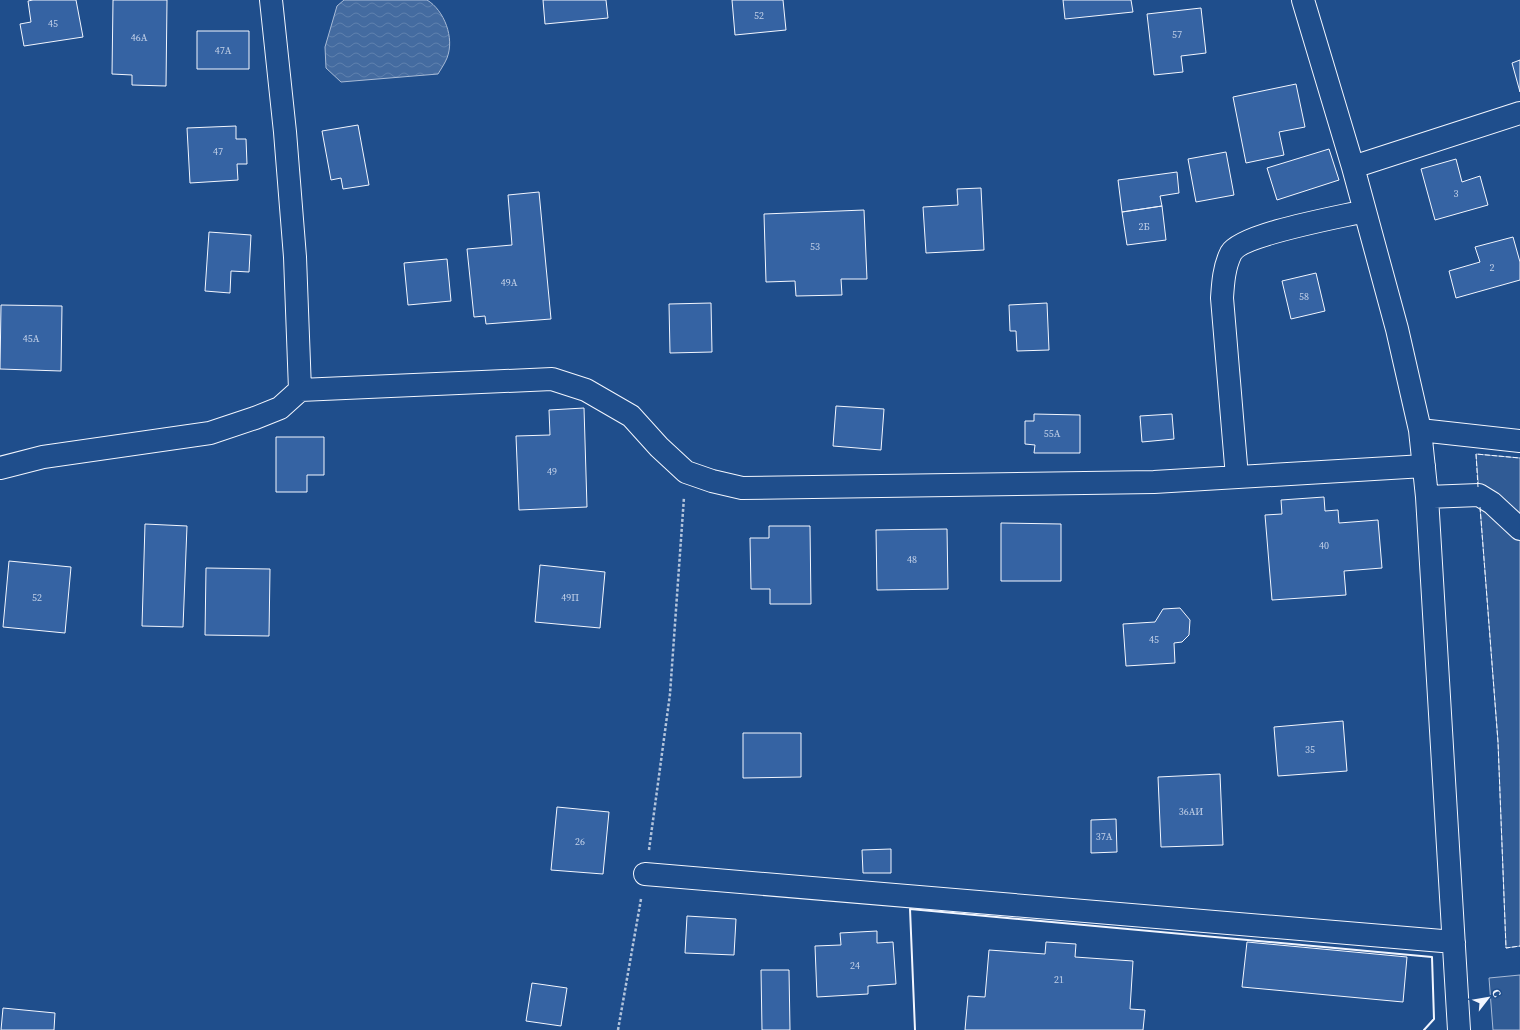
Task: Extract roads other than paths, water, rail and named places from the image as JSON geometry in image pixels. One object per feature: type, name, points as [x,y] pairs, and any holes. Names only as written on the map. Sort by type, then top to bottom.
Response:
[{"type":"street","points":[[271,0],[285,132],[295,257],[300,390]]},
{"type":"street","points":[[1303,0],[1365,211],[1397,329],[1420,430],[1427,498],[1460,1030]]},
{"type":"street","points":[[1353,167],[1520,113]]},
{"type":"street","points":[[1237,477],[1222,298],[1224,274],[1232,252],[1248,241],[1267,234],[1365,211]]},
{"type":"street","points":[[0,468],[43,457],[210,432],[255,418],[280,408],[300,390],[552,379],[586,390],[631,416],[659,447],[686,472],[712,481],[742,488],[1154,482],[1424,466]]},
{"type":"street","points":[[1420,430],[1520,440]]},
{"type":"street","points":[[1427,498],[1479,495],[1492,503],[1520,529]]},
{"type":"street","points":[[645,874],[1454,942]]},
{"type":"water","points":[[344,0],[427,0],[443,17],[449,33],[450,42],[447,58],[438,74],[341,82],[326,68],[325,47],[337,6]]}]
